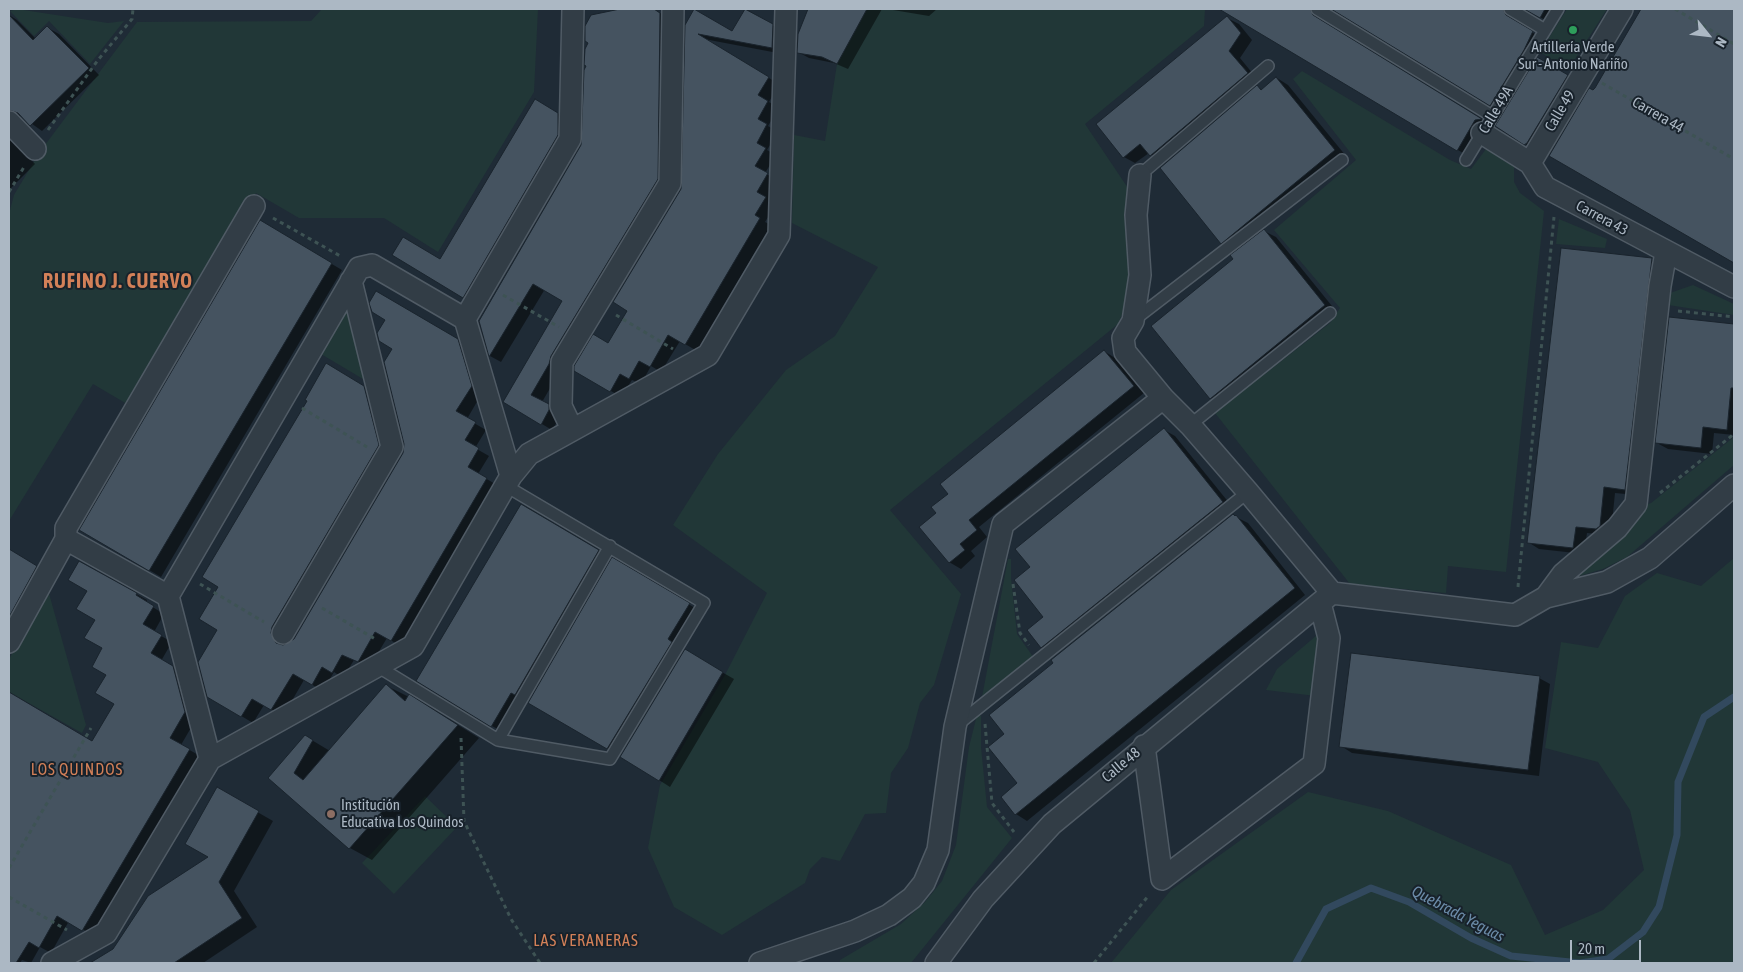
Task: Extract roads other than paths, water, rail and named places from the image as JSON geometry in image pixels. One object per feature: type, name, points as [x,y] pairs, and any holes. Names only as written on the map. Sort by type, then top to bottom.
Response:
[{"type":"street","points":[[465,320],[570,139],[573,9]]},
{"type":"street","points":[[572,429],[561,406],[562,362],[670,183],[673,9]]},
{"type":"street","points":[[52,963],[106,933],[210,759],[413,646],[508,481],[529,454],[708,355],[779,235],[786,9]]},
{"type":"street","name":"Calle 49","points":[[1530,163],[1582,72],[1622,9]]},
{"type":"street","points":[[9,122],[35,149]]},
{"type":"street","name":"Carrera 43","points":[[1487,125],[1530,163],[1545,187],[1734,287]]},
{"type":"street","points":[[1140,175],[1136,215],[1140,275],[1133,322],[1123,338],[1125,352],[1162,398],[1190,425],[1248,492],[1326,598],[1329,638],[1314,764],[1162,879],[1144,746]]},
{"type":"street","points":[[9,642],[66,539],[66,528],[254,206]]},
{"type":"street","points":[[1546,597],[1563,574],[1617,528],[1636,504],[1657,308],[1666,252]]},
{"type":"street","points":[[210,759],[168,596],[356,274],[372,265],[465,320],[508,481]]},
{"type":"street","points":[[284,633],[392,447],[356,274]]},
{"type":"street","points":[[760,963],[855,931],[889,915],[912,898],[924,883],[938,850],[955,727],[1003,524],[1162,398]]},
{"type":"street","points":[[1326,598],[1515,615],[1546,597],[1607,582],[1650,558],[1734,485]]},
{"type":"street","points":[[66,539],[168,596]]},
{"type":"street","name":"Calle 48","points":[[936,963],[983,899],[1052,824],[1144,746],[1326,598]]},
{"type":"lane","name":"Carrera 43","points":[[1317,9],[1487,125]]},
{"type":"lane","points":[[1510,9],[1545,30]]},
{"type":"lane","name":"Calle 49A","points":[[1466,160],[1558,9]]},
{"type":"lane","points":[[1140,175],[1268,66]]},
{"type":"lane","points":[[1133,322],[1342,160]]},
{"type":"lane","points":[[1190,425],[1330,313]]},
{"type":"lane","points":[[377,666],[498,740],[610,759],[704,603],[508,481]]},
{"type":"lane","points":[[955,727],[1248,492]]},
{"type":"lane","points":[[498,740],[610,546]]},
{"type":"waterway","name":"Quebrada Yeguas","points":[[1296,963],[1326,909],[1371,888],[1409,902],[1471,938],[1511,956],[1580,963],[1608,959],[1643,932],[1659,907],[1677,835],[1678,782],[1704,717],[1734,697]]},
{"type":"place","name":"Artillería Verde Sur - Antonio Nariño","points":[[1573,30]]},
{"type":"place","name":"Institución Educativa Los Quindos","points":[[331,814]]},
{"type":"district","name":"RUFINO J. CUERVO","points":[[118,282]]},
{"type":"district","name":"LOS QUINDOS","points":[[77,770]]},
{"type":"district","name":"LAS VERANERAS","points":[[586,941]]}]
